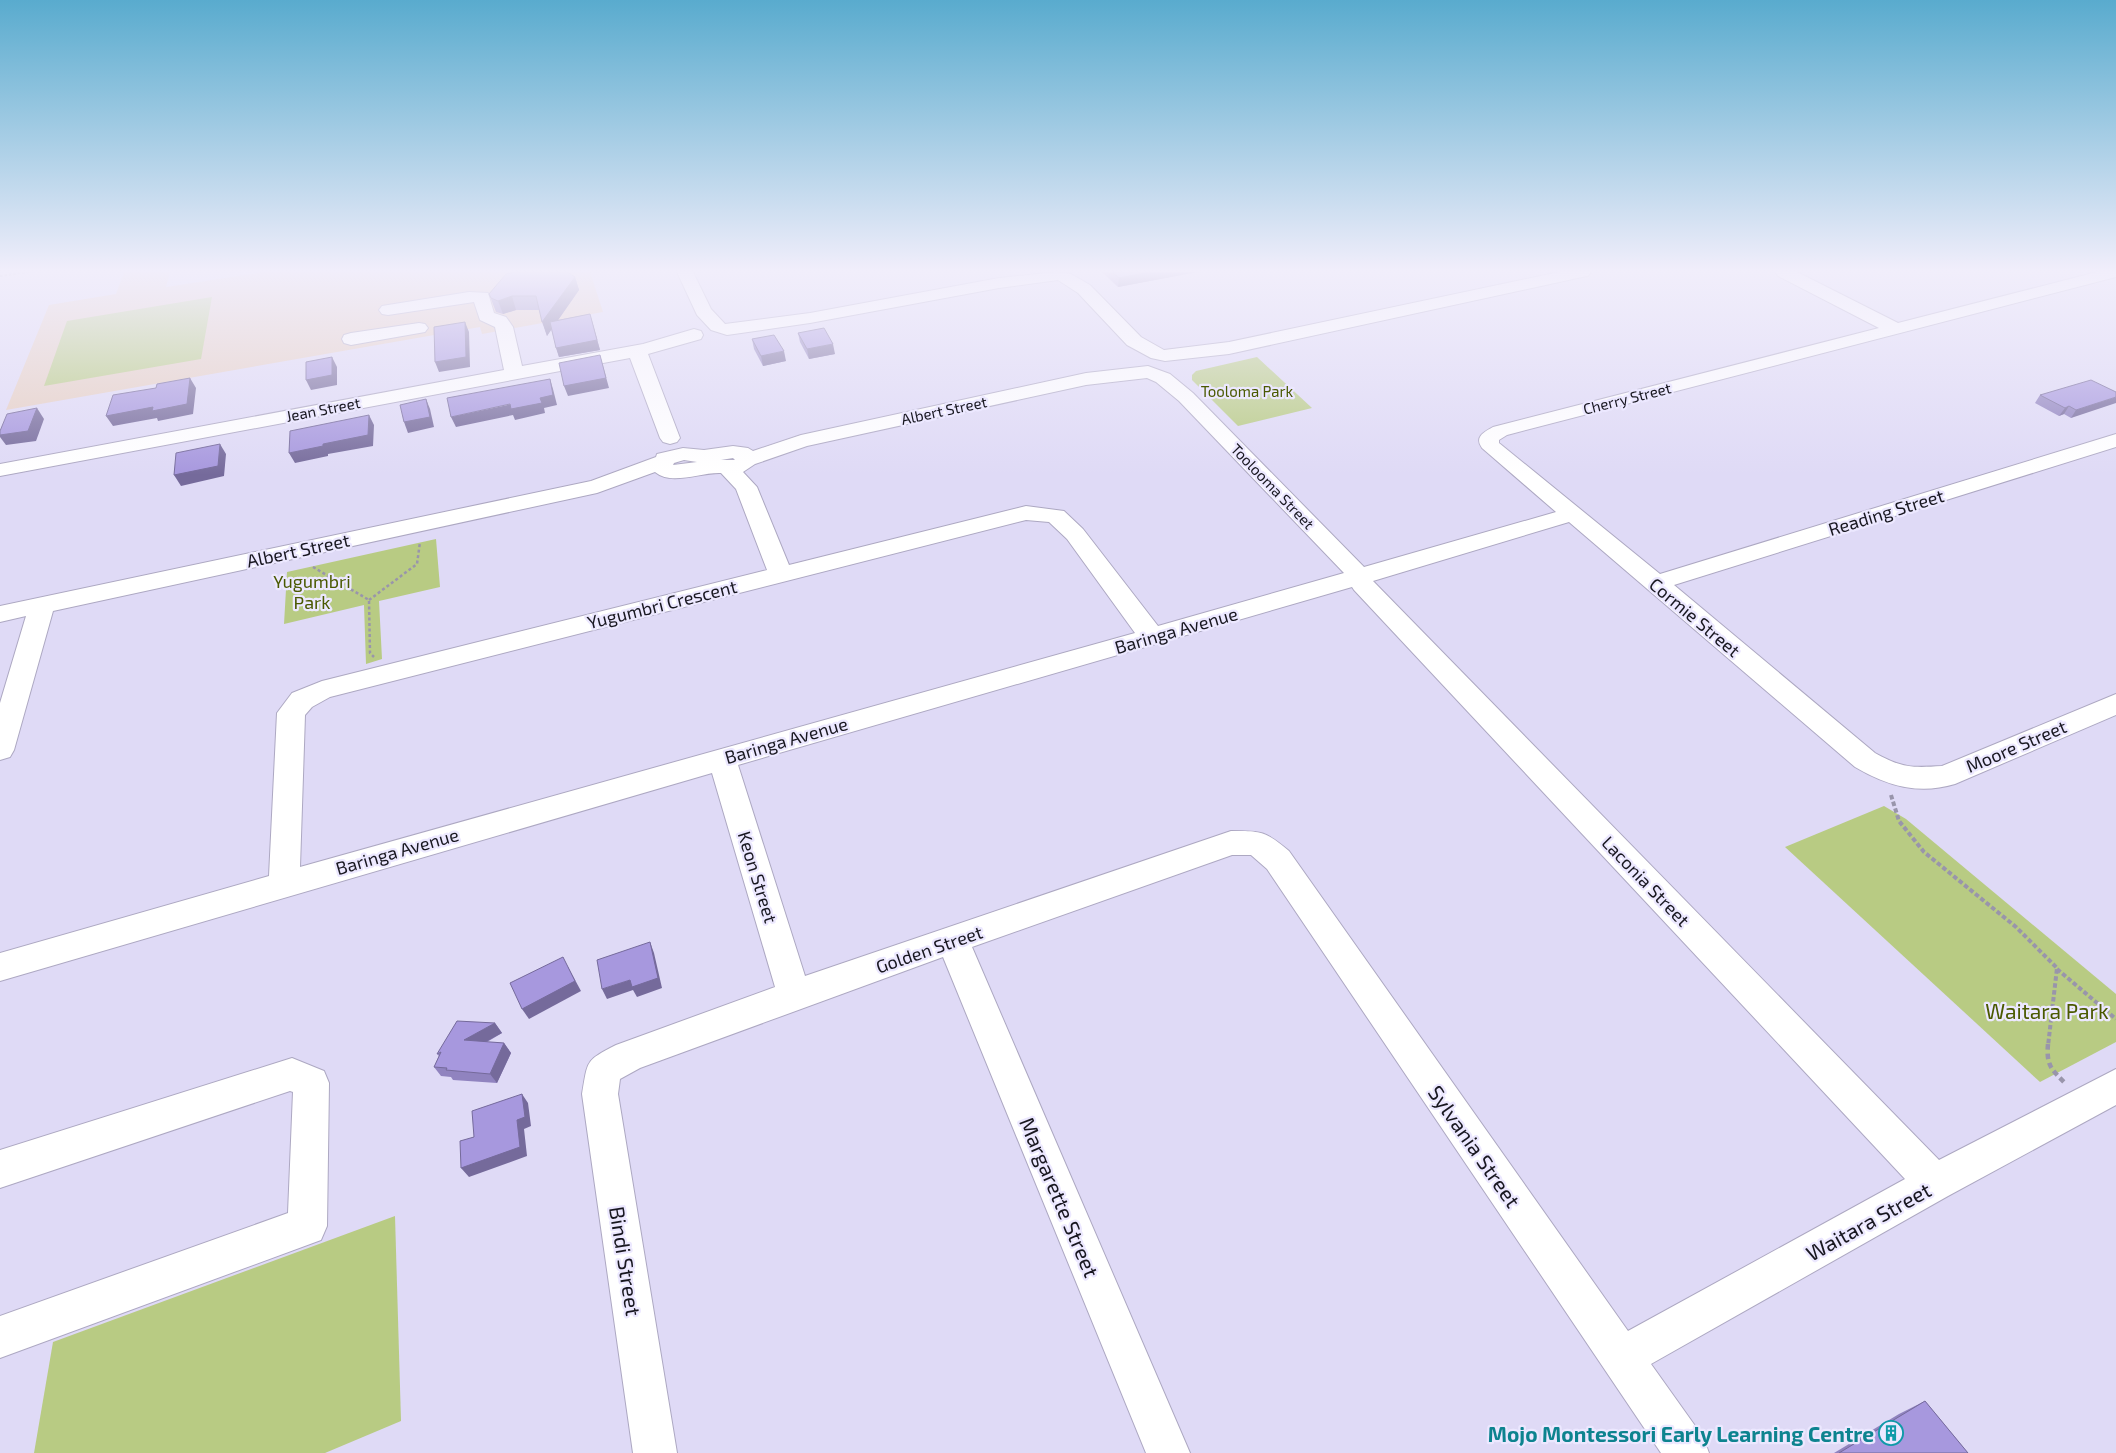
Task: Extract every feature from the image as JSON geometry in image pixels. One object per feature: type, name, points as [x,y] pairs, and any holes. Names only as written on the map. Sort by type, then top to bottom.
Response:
[{"type":"street","points":[[507,340],[514,374]]},
{"type":"street","name":"Jean Street","points":[[0,470],[642,350],[666,348],[694,340]]},
{"type":"street","name":"Toolooma Street","points":[[1132,340],[1153,361],[1163,378],[1186,397],[1348,564],[1358,578]]},
{"type":"street","name":"Albert Street","points":[[0,614],[596,486],[620,485],[661,477],[671,453],[704,456],[740,466],[801,441],[1086,380],[1153,361],[1267,340]]},
{"type":"street","name":"Cherry Street","points":[[1489,438],[1500,431],[1858,340]]},
{"type":"street","points":[[642,350],[671,453]]},
{"type":"street","name":"Cormie Street","points":[[1489,438],[1489,444],[1497,452],[1656,583],[1864,760],[1884,771],[1914,779]]},
{"type":"street","name":"Reading Street","points":[[1656,583],[2116,440]]},
{"type":"street","points":[[740,466],[781,575]]},
{"type":"street","name":"Yugumbri Crescent","points":[[284,883],[291,713],[302,700],[322,690],[1026,513],[1056,516],[1075,534],[1152,637]]},
{"type":"street","name":"Baringa Avenue","points":[[0,967],[284,883],[1152,637],[1573,514]]},
{"type":"street","name":"Laconia Street","points":[[1358,578],[1935,1183]]},
{"type":"street","points":[[0,750],[42,605]]},
{"type":"street","name":"Moore Street","points":[[1914,779],[1945,776],[2116,704]]},
{"type":"street","name":"Keon Street","points":[[722,758],[794,995]]},
{"type":"street","name":"Golden Street","points":[[604,1069],[628,1056],[794,995],[1231,844],[1258,843]]},
{"type":"street","name":"Sylvania Street","points":[[1258,843],[1278,860],[1687,1453]]},
{"type":"street","name":"Margarette Street","points":[[953,941],[1168,1453]]},
{"type":"street","name":"Bindi Street","points":[[604,1069],[600,1094],[656,1453]]},
{"type":"street","points":[[0,1170],[292,1074],[311,1083],[307,1226],[0,1337]]},
{"type":"street","name":"Waitara Street","points":[[1621,1358],[1935,1183],[2100,1095]]},
{"type":"path","points":[[369,600],[417,564],[424,523]]},
{"type":"path","points":[[286,553],[369,600]]},
{"type":"path","points":[[369,600],[370,653],[376,658],[375,676]]},
{"type":"path","points":[[1884,771],[1899,821],[1924,852],[2016,927],[2057,968],[2116,1019]]},
{"type":"path","points":[[2057,968],[2047,1054],[2049,1066],[2100,1095]]},
{"type":"shaded area","points":[[35,340],[407,340],[6,410]]},
{"type":"green space","points":[[60,340],[204,340],[201,359],[44,386]]},
{"type":"green space","name":"Tooloma Park","points":[[1257,357],[1312,408],[1238,426],[1192,380],[1192,375],[1196,371]]},
{"type":"green space","name":"Yugumbri Park","points":[[436,539],[440,587],[379,601],[382,659],[366,664],[364,605],[284,624],[287,572]]},
{"type":"green space","name":"Waitara Park","points":[[1884,806],[1906,819],[2116,994],[2116,1042],[2040,1082],[1785,847]]},
{"type":"green space","points":[[395,1216],[401,1421],[325,1453],[34,1453],[53,1342]]},
{"type":"building","points":[[434,340],[466,340],[466,357],[435,362]]},
{"type":"building","points":[[554,340],[597,340],[556,348]]},
{"type":"building","points":[[752,340],[777,340],[784,351],[761,356]]},
{"type":"building","points":[[802,340],[831,340],[833,344],[807,349]]},
{"type":"building","points":[[600,355],[606,378],[564,386],[559,363]]},
{"type":"building","points":[[332,357],[332,375],[306,380],[306,362]]},
{"type":"building","points":[[190,378],[187,404],[152,411],[153,407],[106,416],[113,395],[156,388],[157,384]]},
{"type":"building","points":[[550,379],[553,395],[540,398],[542,403],[511,409],[510,404],[451,417],[447,398]]},
{"type":"building","points":[[2091,380],[2116,392],[2116,397],[2076,410],[2069,406],[2065,408],[2040,395]]},
{"type":"building","points":[[426,399],[430,417],[404,422],[400,405]]},
{"type":"building","points":[[37,408],[28,431],[0,435],[7,414]]},
{"type":"building","points":[[369,415],[368,435],[289,453],[290,431]]},
{"type":"building","points":[[220,444],[218,466],[174,475],[176,453]]},
{"type":"building","points":[[650,942],[658,978],[632,987],[630,980],[602,989],[597,960]]},
{"type":"building","points":[[563,957],[575,981],[522,1009],[510,983]]},
{"type":"building","points":[[457,1021],[495,1023],[464,1040],[504,1043],[490,1074],[434,1067],[441,1052],[437,1054]]},
{"type":"building","points":[[522,1094],[525,1117],[517,1120],[520,1147],[461,1168],[460,1141],[474,1137],[472,1111]]},
{"type":"building","points":[[1925,1401],[1968,1453],[1839,1453]]},
{"type":"place","name":"Mojo Montessori Early Learning Centre","points":[[1891,1433]]}]
